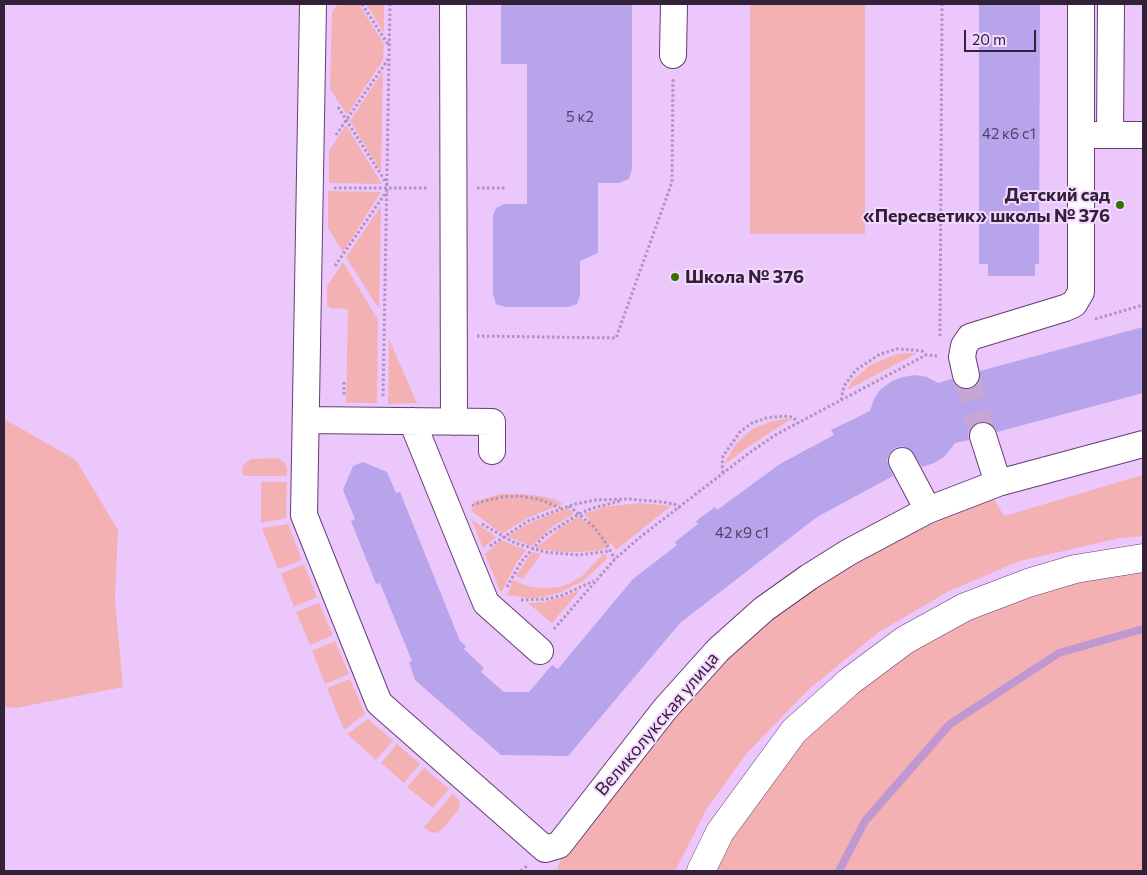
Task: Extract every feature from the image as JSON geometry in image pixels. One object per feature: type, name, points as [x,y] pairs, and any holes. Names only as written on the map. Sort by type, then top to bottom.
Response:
[{"type":"highway","points":[[701,871],[720,832],[794,731],[850,681],[905,640],[965,607],[1028,583],[1075,569],[1143,558]]},
{"type":"street","points":[[314,4],[306,420],[492,422],[492,452]]},
{"type":"street","points":[[453,4],[454,422]]},
{"type":"street","points":[[673,55],[674,4]]},
{"type":"street","points":[[966,375],[962,357],[964,346],[970,337],[1065,308],[1074,304],[1081,292],[1081,4]]},
{"type":"street","points":[[1110,135],[1111,4]]},
{"type":"street","points":[[1081,135],[1143,135]]},
{"type":"street","name":"Великолукская улица","points":[[306,420],[304,515],[379,703],[546,849],[559,845],[665,709],[718,650],[764,609],[809,577],[848,552],[928,510],[998,483],[1143,444]]},
{"type":"street","points":[[412,421],[486,603],[540,650]]},
{"type":"street","points":[[983,436],[998,483]]},
{"type":"street","points":[[902,462],[928,510]]},
{"type":"path","points":[[362,4],[390,47]]},
{"type":"path","points":[[383,397],[390,4]]},
{"type":"path","points":[[940,336],[942,4]]},
{"type":"path","points":[[454,336],[616,338],[672,182],[673,55]]},
{"type":"path","points":[[332,141],[389,57]]},
{"type":"path","points":[[337,106],[387,188]]},
{"type":"path","points":[[326,188],[506,188]]},
{"type":"path","points":[[333,269],[387,188]]},
{"type":"path","points":[[554,629],[615,559],[639,538],[770,439],[926,355],[922,351],[897,349],[880,354],[856,370],[844,386],[840,401]]},
{"type":"path","points":[[724,473],[722,466],[723,456],[740,432],[752,423],[766,418],[783,416],[793,417],[798,423]]},
{"type":"path","points":[[464,510],[481,502],[502,497],[520,496],[542,500],[560,508]]},
{"type":"path","points":[[487,548],[528,521],[569,505],[596,500],[628,499],[662,502],[680,508]]},
{"type":"path","points":[[505,590],[521,562],[544,536],[579,514],[593,508],[628,499]]},
{"type":"path","points":[[569,505],[593,526],[615,559]]},
{"type":"path","points":[[478,521],[502,537],[531,549],[578,555],[610,551]]},
{"type":"path","points":[[521,600],[546,599],[563,595],[596,579]]},
{"type":"shaded area","points":[[338,4],[359,4],[384,44],[383,60],[347,115],[330,89],[332,12]]},
{"type":"shaded area","points":[[366,4],[384,4],[384,33]]},
{"type":"shaded area","points":[[750,4],[865,4],[865,234],[750,234]]},
{"type":"shaded area","points":[[383,71],[381,171],[350,121]]},
{"type":"shaded area","points":[[346,125],[382,184],[329,183],[329,151]]},
{"type":"shaded area","points":[[328,191],[381,192],[343,252],[328,228]]},
{"type":"shaded area","points":[[381,206],[379,309],[346,257]]},
{"type":"shaded area","points":[[343,262],[378,320],[377,403],[346,403],[348,309],[331,308],[327,305],[327,286]]},
{"type":"shaded area","points":[[389,339],[417,403],[388,404]]},
{"type":"shaded area","points":[[917,353],[847,390],[852,381],[869,366],[894,355]]},
{"type":"shaded area","points":[[4,419],[76,460],[118,530],[115,600],[123,687],[16,708],[4,707]]},
{"type":"shaded area","points":[[784,419],[791,419],[724,465],[734,446],[752,429]]},
{"type":"shaded area","points":[[277,458],[283,461],[287,467],[287,476],[245,476],[242,473],[243,465],[251,459]]},
{"type":"shaded area","points":[[1143,475],[1143,536],[1120,538],[1020,561],[949,591],[879,632],[809,689],[747,753],[706,810],[675,871],[557,871],[563,850],[722,661],[813,586],[855,560],[992,496],[1004,516]]},
{"type":"shaded area","points":[[261,482],[287,482],[286,518],[261,523]]},
{"type":"shaded area","points":[[500,494],[540,496],[554,499],[563,504],[527,518],[502,534],[470,510],[476,507],[473,502]]},
{"type":"shaded area","points":[[639,503],[671,506],[616,550],[611,542],[606,549],[584,552],[562,552],[536,548],[564,525],[579,517],[585,522],[590,520],[584,514],[604,507]]},
{"type":"shaded area","points":[[567,508],[574,514],[553,526],[531,546],[507,536],[528,524]]},
{"type":"shaded area","points":[[471,519],[496,537],[483,548]]},
{"type":"shaded area","points":[[288,524],[302,560],[278,569],[262,528]]},
{"type":"shaded area","points":[[501,540],[526,550],[517,562],[501,593],[485,554]]},
{"type":"shaded area","points":[[532,552],[541,554],[523,579],[516,576]]},
{"type":"shaded area","points":[[606,554],[607,559],[583,581],[559,593],[528,598],[507,595],[513,580],[531,587],[544,588],[559,587],[571,583],[582,576],[602,555]]},
{"type":"shaded area","points":[[304,564],[317,597],[294,607],[281,574]]},
{"type":"shaded area","points":[[1143,568],[1143,871],[714,871],[729,841],[801,744],[830,715],[874,677],[910,650],[951,628],[1024,594]]},
{"type":"shaded area","points":[[580,590],[552,623],[528,603],[544,602]]},
{"type":"shaded area","points":[[319,603],[333,635],[310,645],[296,612]]},
{"type":"shaded area","points":[[335,641],[349,674],[325,684],[312,651]]},
{"type":"shaded area","points":[[350,679],[365,714],[344,730],[327,688]]},
{"type":"shaded area","points":[[368,719],[393,741],[376,760],[347,734]]},
{"type":"shaded area","points":[[397,744],[420,764],[404,783],[381,763]]},
{"type":"shaded area","points":[[424,768],[449,789],[433,808],[407,787]]},
{"type":"shaded area","points":[[453,793],[460,802],[458,811],[442,829],[436,833],[430,832],[424,827]]},
{"type":"building","points":[[501,4],[632,4],[632,169],[629,179],[619,183],[598,183],[598,253],[580,261],[580,295],[577,304],[568,307],[505,307],[496,304],[493,294],[493,216],[496,208],[504,204],[527,204],[527,64],[501,64]]},
{"type":"building","points":[[979,4],[1040,4],[1039,264],[1035,264],[1035,276],[988,276],[988,264],[979,264]]},
{"type":"building","points":[[1143,327],[1143,393],[997,432],[993,425],[987,422],[978,422],[972,426],[968,433],[969,440],[955,443],[944,457],[922,467],[910,449],[902,446],[895,448],[887,460],[893,476],[817,517],[680,623],[568,756],[501,755],[415,680],[409,662],[412,661],[380,583],[376,584],[351,521],[355,519],[343,490],[353,466],[363,462],[387,472],[396,493],[400,492],[460,641],[466,646],[464,649],[484,668],[481,672],[504,692],[529,692],[552,665],[558,669],[633,579],[677,545],[675,542],[698,524],[696,521],[715,507],[717,510],[780,464],[834,435],[831,430],[870,411],[874,399],[881,389],[892,381],[915,375],[927,377],[938,383],[952,379],[955,385],[961,389],[969,390],[976,386],[980,380],[980,371]]},
{"type":"waterway","points":[[839,871],[865,821],[950,724],[1059,653],[1143,629]]},
{"type":"tunnel","points":[[966,375],[983,436]]},
{"type":"place","name":"Детский сад «Пересветик» школы № 376","points":[[1120,205]]},
{"type":"place","name":"Школа № 376","points":[[675,277]]}]
